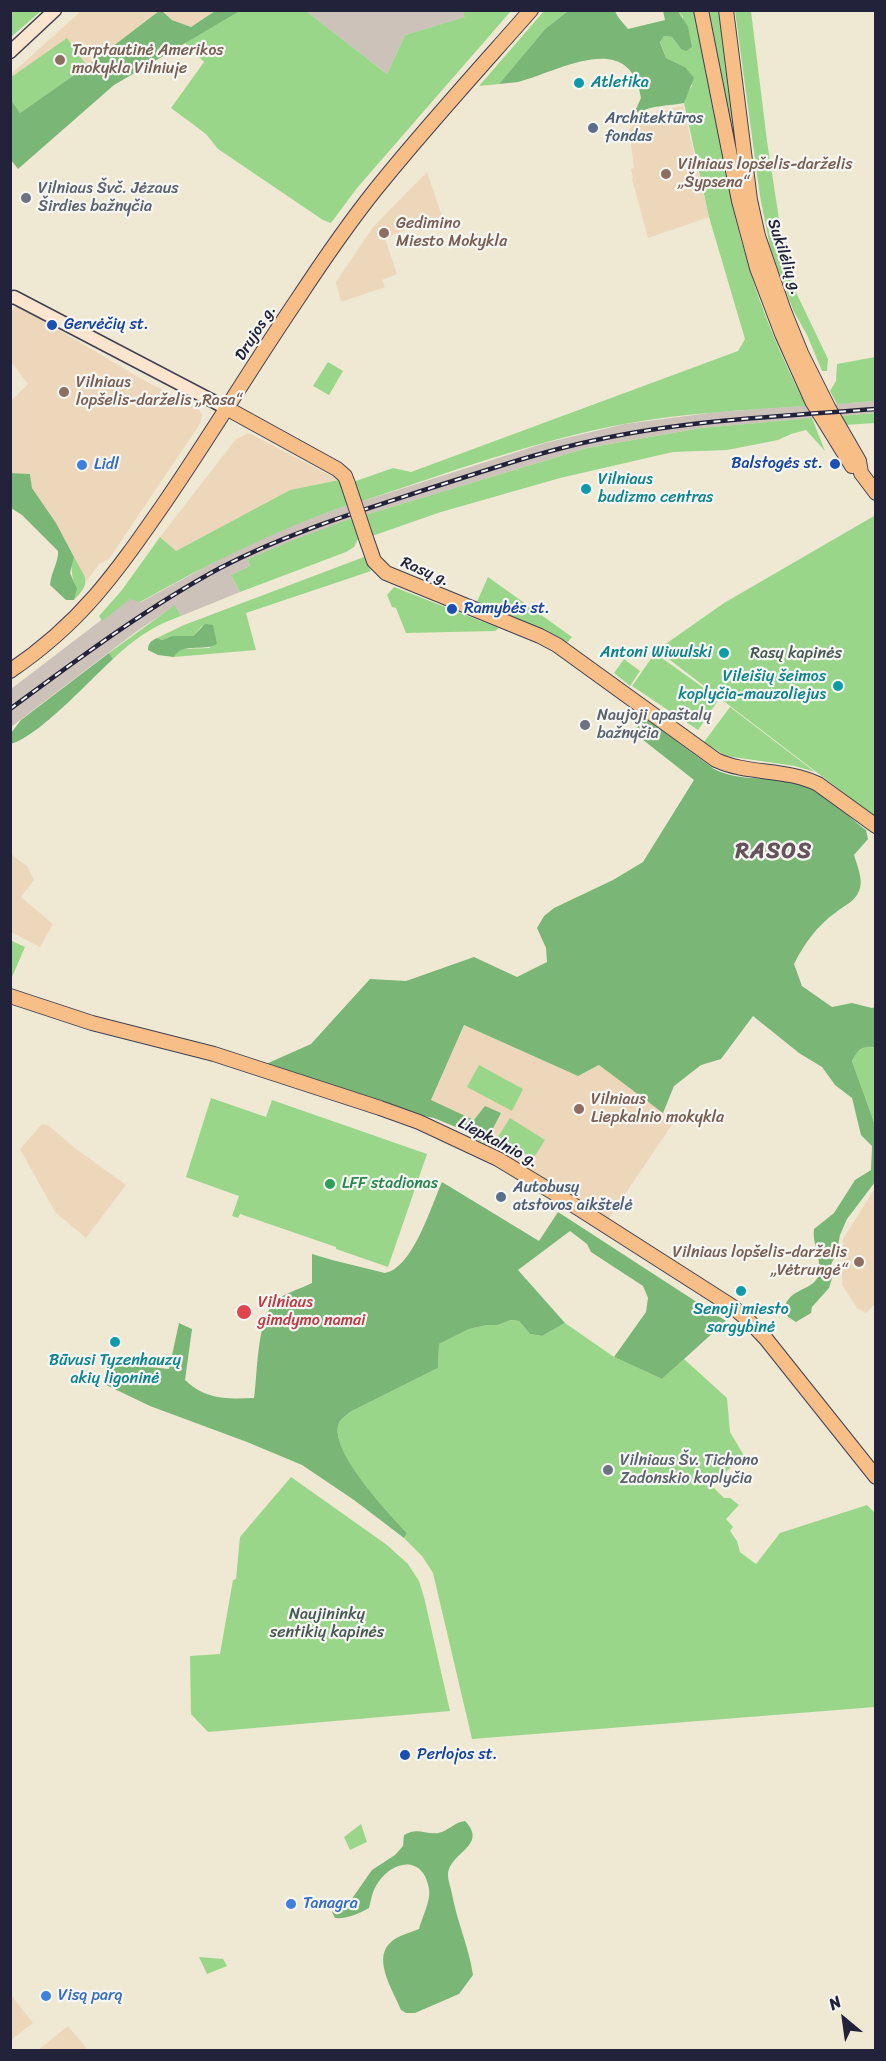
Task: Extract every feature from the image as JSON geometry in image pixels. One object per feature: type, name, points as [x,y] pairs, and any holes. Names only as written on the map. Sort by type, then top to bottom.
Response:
[{"type":"main road","points":[[10,52],[55,10]]},
{"type":"main road","name":"Drujos g.","points":[[10,671],[47,645],[97,596],[138,541],[228,409],[297,300],[376,189],[531,10]]},
{"type":"main road","points":[[701,10],[739,201],[757,268],[782,334],[812,401],[840,449],[851,465],[861,473]]},
{"type":"main road","name":"Sukilėlių g.","points":[[726,10],[750,200],[758,236],[801,353],[829,409],[859,461],[861,473],[876,492]]},
{"type":"main road","name":"Rasų g.","points":[[10,298],[14,297],[337,469],[348,484],[374,561],[386,573],[557,645],[716,760],[739,769],[780,772],[808,779],[876,826]]},
{"type":"main road","name":"Liepkalnio g.","points":[[10,996],[92,1023],[214,1054],[380,1108],[419,1122],[498,1159],[715,1294],[744,1317],[766,1340],[876,1477]]},
{"type":"shaded area","points":[[463,10],[466,17],[405,35],[387,74],[306,11]]},
{"type":"shaded area","name":"Tarptautinė Amerikos mokykla Vilniuje","points":[[81,11],[159,11],[20,113],[11,100],[10,75]]},
{"type":"shaded area","name":"Tarptautinė Amerikos mokykla Vilniuje","points":[[162,11],[215,11],[191,27],[172,20]]},
{"type":"shaded area","name":"Vilniaus lopšelis-darželis „Šypsena“","points":[[683,106],[709,217],[648,238],[632,179],[631,169],[634,168],[629,129],[645,115]]},
{"type":"shaded area","name":"Gedimino Miesto Mokykla","points":[[427,172],[442,216],[385,238],[397,274],[382,280],[385,287],[341,302],[336,282],[373,227]]},
{"type":"shaded area","points":[[17,305],[145,381],[198,408],[202,415],[200,424],[109,559],[99,564],[86,582],[56,523],[32,488],[30,474],[11,473],[10,402],[28,384],[11,362],[11,311]]},
{"type":"shaded area","points":[[875,401],[875,413],[701,428],[587,448],[365,515],[360,502],[545,443],[625,424],[717,412]]},
{"type":"shaded area","points":[[249,433],[339,480],[290,490],[176,551],[160,537],[236,439]]},
{"type":"shaded area","points":[[348,505],[352,518],[248,559],[250,566],[231,575],[240,592],[181,616],[175,606],[137,631],[11,727],[11,689],[130,598],[141,602],[238,549],[281,529]]},
{"type":"shaded area","points":[[11,854],[27,866],[34,880],[21,897],[53,924],[40,947],[11,932]]},
{"type":"shaded area","name":"Vilniaus Liepkalnio mokykla","points":[[464,1025],[578,1076],[599,1065],[721,1059],[701,1065],[674,1086],[663,1113],[675,1120],[607,1221],[488,1149],[485,1144],[501,1113],[474,1120],[431,1101]]},
{"type":"shaded area","points":[[42,1124],[48,1125],[126,1185],[86,1238],[55,1212],[20,1149]]},
{"type":"shaded area","name":"Vilniaus lopšelis-darželis „Vėtrungė“","points":[[875,1188],[875,1304],[866,1313],[857,1308],[842,1285],[843,1239]]},
{"type":"shaded area","points":[[11,1995],[33,2023],[11,2040]]},
{"type":"shaded area","points":[[68,2026],[88,2050],[38,2050]]},
{"type":"green space","points":[[11,10],[41,10],[41,11],[11,37]]},
{"type":"green space","points":[[159,11],[172,20],[191,27],[215,11],[240,11],[114,85],[18,169],[11,160],[11,100],[20,113]]},
{"type":"green space","points":[[240,11],[306,11],[387,74],[405,35],[465,17],[463,11],[511,11],[357,188],[331,223],[323,220],[218,149],[206,134],[171,108],[204,62],[185,43]]},
{"type":"green space","points":[[544,11],[568,11],[545,29],[499,84],[479,86]]},
{"type":"green space","points":[[568,11],[615,11],[628,29],[665,20],[663,11],[678,11],[688,27],[692,47],[686,51],[681,49],[672,37],[664,36],[660,42],[666,58],[685,67],[694,78],[684,103],[654,107],[638,113],[636,109],[641,98],[634,77],[623,64],[608,59],[572,64],[518,82],[499,84],[545,29]]},
{"type":"green space","points":[[678,11],[696,11],[724,166],[746,257],[772,333],[806,406],[669,417],[590,431],[491,458],[360,502],[353,482],[393,468],[411,472],[738,351],[745,339],[709,217],[684,103],[686,94],[692,86],[685,67],[666,58],[660,41],[664,36],[672,37],[681,49],[683,17]]},
{"type":"green space","points":[[707,11],[720,11],[755,247]]},
{"type":"green space","points":[[735,11],[751,11],[767,141],[786,264],[793,286],[828,359],[827,371],[822,371],[807,335],[793,310],[770,247],[760,196]]},
{"type":"green space","points":[[67,38],[87,66],[20,113],[11,100],[10,78]]},
{"type":"green space","points":[[875,357],[875,401],[837,404],[830,391],[836,381],[837,364]]},
{"type":"green space","points":[[328,362],[343,371],[329,395],[313,386]]},
{"type":"green space","points":[[875,413],[875,423],[845,425],[841,416]]},
{"type":"green space","points":[[812,418],[825,451],[806,430],[778,440],[727,450],[673,452],[560,478],[441,512],[372,536],[365,515],[587,448],[701,428]]},
{"type":"green space","points":[[10,473],[30,474],[32,488],[56,523],[74,557],[70,573],[77,589],[74,600],[66,600],[50,585],[58,551],[22,515],[11,508]]},
{"type":"green space","points":[[339,480],[348,505],[294,525],[242,549],[140,602],[130,599],[102,621],[99,616],[122,590],[160,537],[176,551],[290,490]]},
{"type":"green space","name":"Rasų kapinės","points":[[874,516],[876,518],[875,817],[657,650],[724,603]]},
{"type":"green space","points":[[352,518],[359,537],[354,547],[240,592],[231,575],[250,566],[248,559]]},
{"type":"green space","points":[[74,557],[84,575],[85,584],[74,600],[72,564]]},
{"type":"green space","points":[[364,557],[371,571],[246,613],[256,650],[174,657],[177,651],[182,649],[210,648],[202,626],[193,636],[172,636],[162,640],[157,638],[184,625]]},
{"type":"green space","points":[[488,577],[572,637],[566,644],[476,604]]},
{"type":"green space","points":[[394,587],[499,628],[495,631],[406,633],[396,608],[392,607],[387,595]]},
{"type":"green space","points":[[175,605],[181,616],[144,634],[113,659],[109,653]]},
{"type":"green space","points":[[205,624],[213,625],[217,644],[187,648],[177,652],[174,657],[158,655],[148,650],[150,642],[157,638],[162,640],[172,636],[193,636]]},
{"type":"green space","points":[[109,653],[113,659],[63,707],[35,730],[11,744],[11,733],[21,720]]},
{"type":"green space","points":[[655,653],[719,699],[698,730],[632,686]]},
{"type":"green space","points":[[624,659],[640,671],[630,686],[614,673]]},
{"type":"green space","points":[[730,707],[815,772],[795,766],[726,756],[704,742]]},
{"type":"green space","points":[[645,718],[714,769],[735,776],[776,779],[807,787],[825,797],[866,830],[868,839],[854,855],[860,878],[857,895],[817,930],[794,964],[802,986],[832,1007],[852,1003],[875,1007],[875,1048],[861,1049],[852,1061],[875,1125],[875,1182],[847,1219],[840,1235],[837,1252],[829,1269],[833,1275],[829,1288],[812,1307],[811,1313],[796,1322],[788,1317],[784,1309],[792,1296],[811,1285],[818,1277],[819,1266],[814,1229],[834,1213],[855,1180],[871,1170],[872,1146],[861,1135],[852,1098],[835,1085],[822,1067],[799,1053],[753,1016],[721,1059],[701,1065],[674,1086],[663,1113],[599,1065],[578,1076],[464,1025],[431,1100],[474,1120],[485,1106],[501,1113],[485,1144],[458,1128],[434,1118],[409,1113],[266,1064],[311,1044],[370,979],[406,981],[474,957],[517,977],[547,962],[546,948],[537,928],[544,916],[554,908],[613,880],[643,862],[694,780],[633,732]]},
{"type":"green space","points":[[10,940],[25,947],[12,977],[10,976]]},
{"type":"green space","points":[[867,1046],[875,1048],[875,1125],[852,1061],[854,1054]]},
{"type":"green space","points":[[479,1065],[523,1089],[512,1111],[467,1087]]},
{"type":"green space","name":"LFF stadionas","points":[[211,1098],[266,1117],[272,1100],[427,1154],[388,1267],[240,1214],[238,1218],[232,1216],[239,1196],[186,1177]]},
{"type":"green space","points":[[510,1118],[545,1140],[533,1159],[498,1137]]},
{"type":"green space","points":[[442,1182],[539,1241],[558,1212],[726,1321],[662,1379],[614,1357],[646,1312],[648,1298],[643,1286],[591,1252],[587,1244],[570,1231],[518,1270],[565,1323],[542,1336],[530,1334],[519,1321],[511,1320],[498,1325],[469,1329],[439,1344],[438,1368],[350,1412],[340,1421],[338,1432],[341,1447],[361,1480],[407,1533],[404,1538],[354,1500],[302,1465],[150,1406],[104,1384],[114,1363],[169,1369],[179,1323],[192,1329],[185,1380],[209,1395],[226,1398],[254,1398],[259,1345],[266,1318],[278,1299],[312,1283],[312,1254],[385,1273],[395,1269],[404,1260],[420,1235]]},
{"type":"green space","points":[[511,1320],[519,1321],[530,1334],[542,1336],[565,1323],[614,1357],[662,1379],[684,1359],[727,1398],[730,1432],[749,1464],[732,1466],[712,1486],[724,1498],[730,1498],[739,1505],[726,1519],[733,1527],[730,1531],[737,1541],[740,1552],[756,1564],[780,1533],[867,1505],[875,1513],[875,1707],[472,1739],[433,1573],[422,1556],[404,1538],[407,1533],[361,1480],[341,1447],[338,1432],[340,1421],[350,1412],[438,1368],[439,1344],[469,1329],[498,1325]]},
{"type":"green space","name":"Naujininkų sentikių kapinės","points":[[291,1477],[387,1545],[408,1564],[419,1581],[424,1597],[450,1711],[208,1732],[191,1714],[190,1656],[220,1654],[233,1580],[236,1579],[240,1537]]},
{"type":"green space","points":[[465,1821],[473,1837],[466,1849],[454,1860],[450,1867],[448,1880],[473,1975],[459,1994],[415,2013],[406,2013],[401,2010],[386,1977],[383,1959],[392,1941],[419,1929],[428,1904],[429,1889],[426,1878],[420,1870],[413,1866],[397,1866],[382,1877],[376,1886],[369,1908],[344,1918],[335,1918],[332,1912],[351,1900],[372,1870],[395,1855],[403,1846],[404,1835],[417,1831],[438,1833]]},
{"type":"green space","points":[[361,1824],[367,1842],[350,1850],[344,1837]]},
{"type":"green space","points":[[199,1957],[223,1959],[227,1966],[207,1974]]},
{"type":"railway","points":[[10,709],[113,635],[193,583],[243,556],[339,518],[550,451],[596,440],[700,423],[876,409]]},
{"type":"place","name":"Tarptautinė Amerikos mokykla Vilniuje","points":[[60,60]]},
{"type":"place","name":"Atletika","points":[[579,83]]},
{"type":"place","name":"Architektūros fondas","points":[[593,128]]},
{"type":"place","name":"Vilniaus lopšelis-darželis „Šypsena“","points":[[666,174]]},
{"type":"place","name":"Vilniaus Švč. Jėzaus Širdies bažnyčia","points":[[26,198]]},
{"type":"place","name":"Gedimino Miesto Mokykla","points":[[384,233]]},
{"type":"place","name":"Gervėčių st.","points":[[52,325]]},
{"type":"place","name":"Vilniaus lopšelis-darželis „Rasa“","points":[[64,392]]},
{"type":"place","name":"Balstogės st.","points":[[835,464]]},
{"type":"place","name":"Lidl","points":[[82,465]]},
{"type":"place","name":"Vilniaus budizmo centras","points":[[586,489]]},
{"type":"place","name":"Ramybės st.","points":[[452,609]]},
{"type":"place","name":"Antoni Wiwulski","points":[[724,653]]},
{"type":"place","name":"Vileišių šeimos koplyčia-mauzoliejus","points":[[838,686]]},
{"type":"place","name":"Naujoji apaštalų bažnyčia","points":[[585,725]]},
{"type":"place","name":"Vilniaus Liepkalnio mokykla","points":[[579,1109]]},
{"type":"place","name":"LFF stadionas","points":[[330,1184]]},
{"type":"place","name":"Autobusų atstovos aikštelė","points":[[501,1197]]},
{"type":"place","name":"Vilniaus lopšelis-darželis „Vėtrungė“","points":[[859,1262]]},
{"type":"place","name":"Senoji miesto sargybinė","points":[[741,1291]]},
{"type":"place","name":"Vilniaus gimdymo namai","points":[[244,1312]]},
{"type":"place","name":"Būvusi Tyzenhauzų akių ligoninė","points":[[115,1342]]},
{"type":"place","name":"Vilniaus Šv. Tichono Zadonskio koplyčia","points":[[608,1470]]},
{"type":"place","name":"Perlojos st.","points":[[405,1755]]},
{"type":"place","name":"Tanagra","points":[[291,1904]]},
{"type":"place","name":"Visą parą","points":[[46,1996]]},
{"type":"district","name":"RASOS","points":[[774,852]]}]
